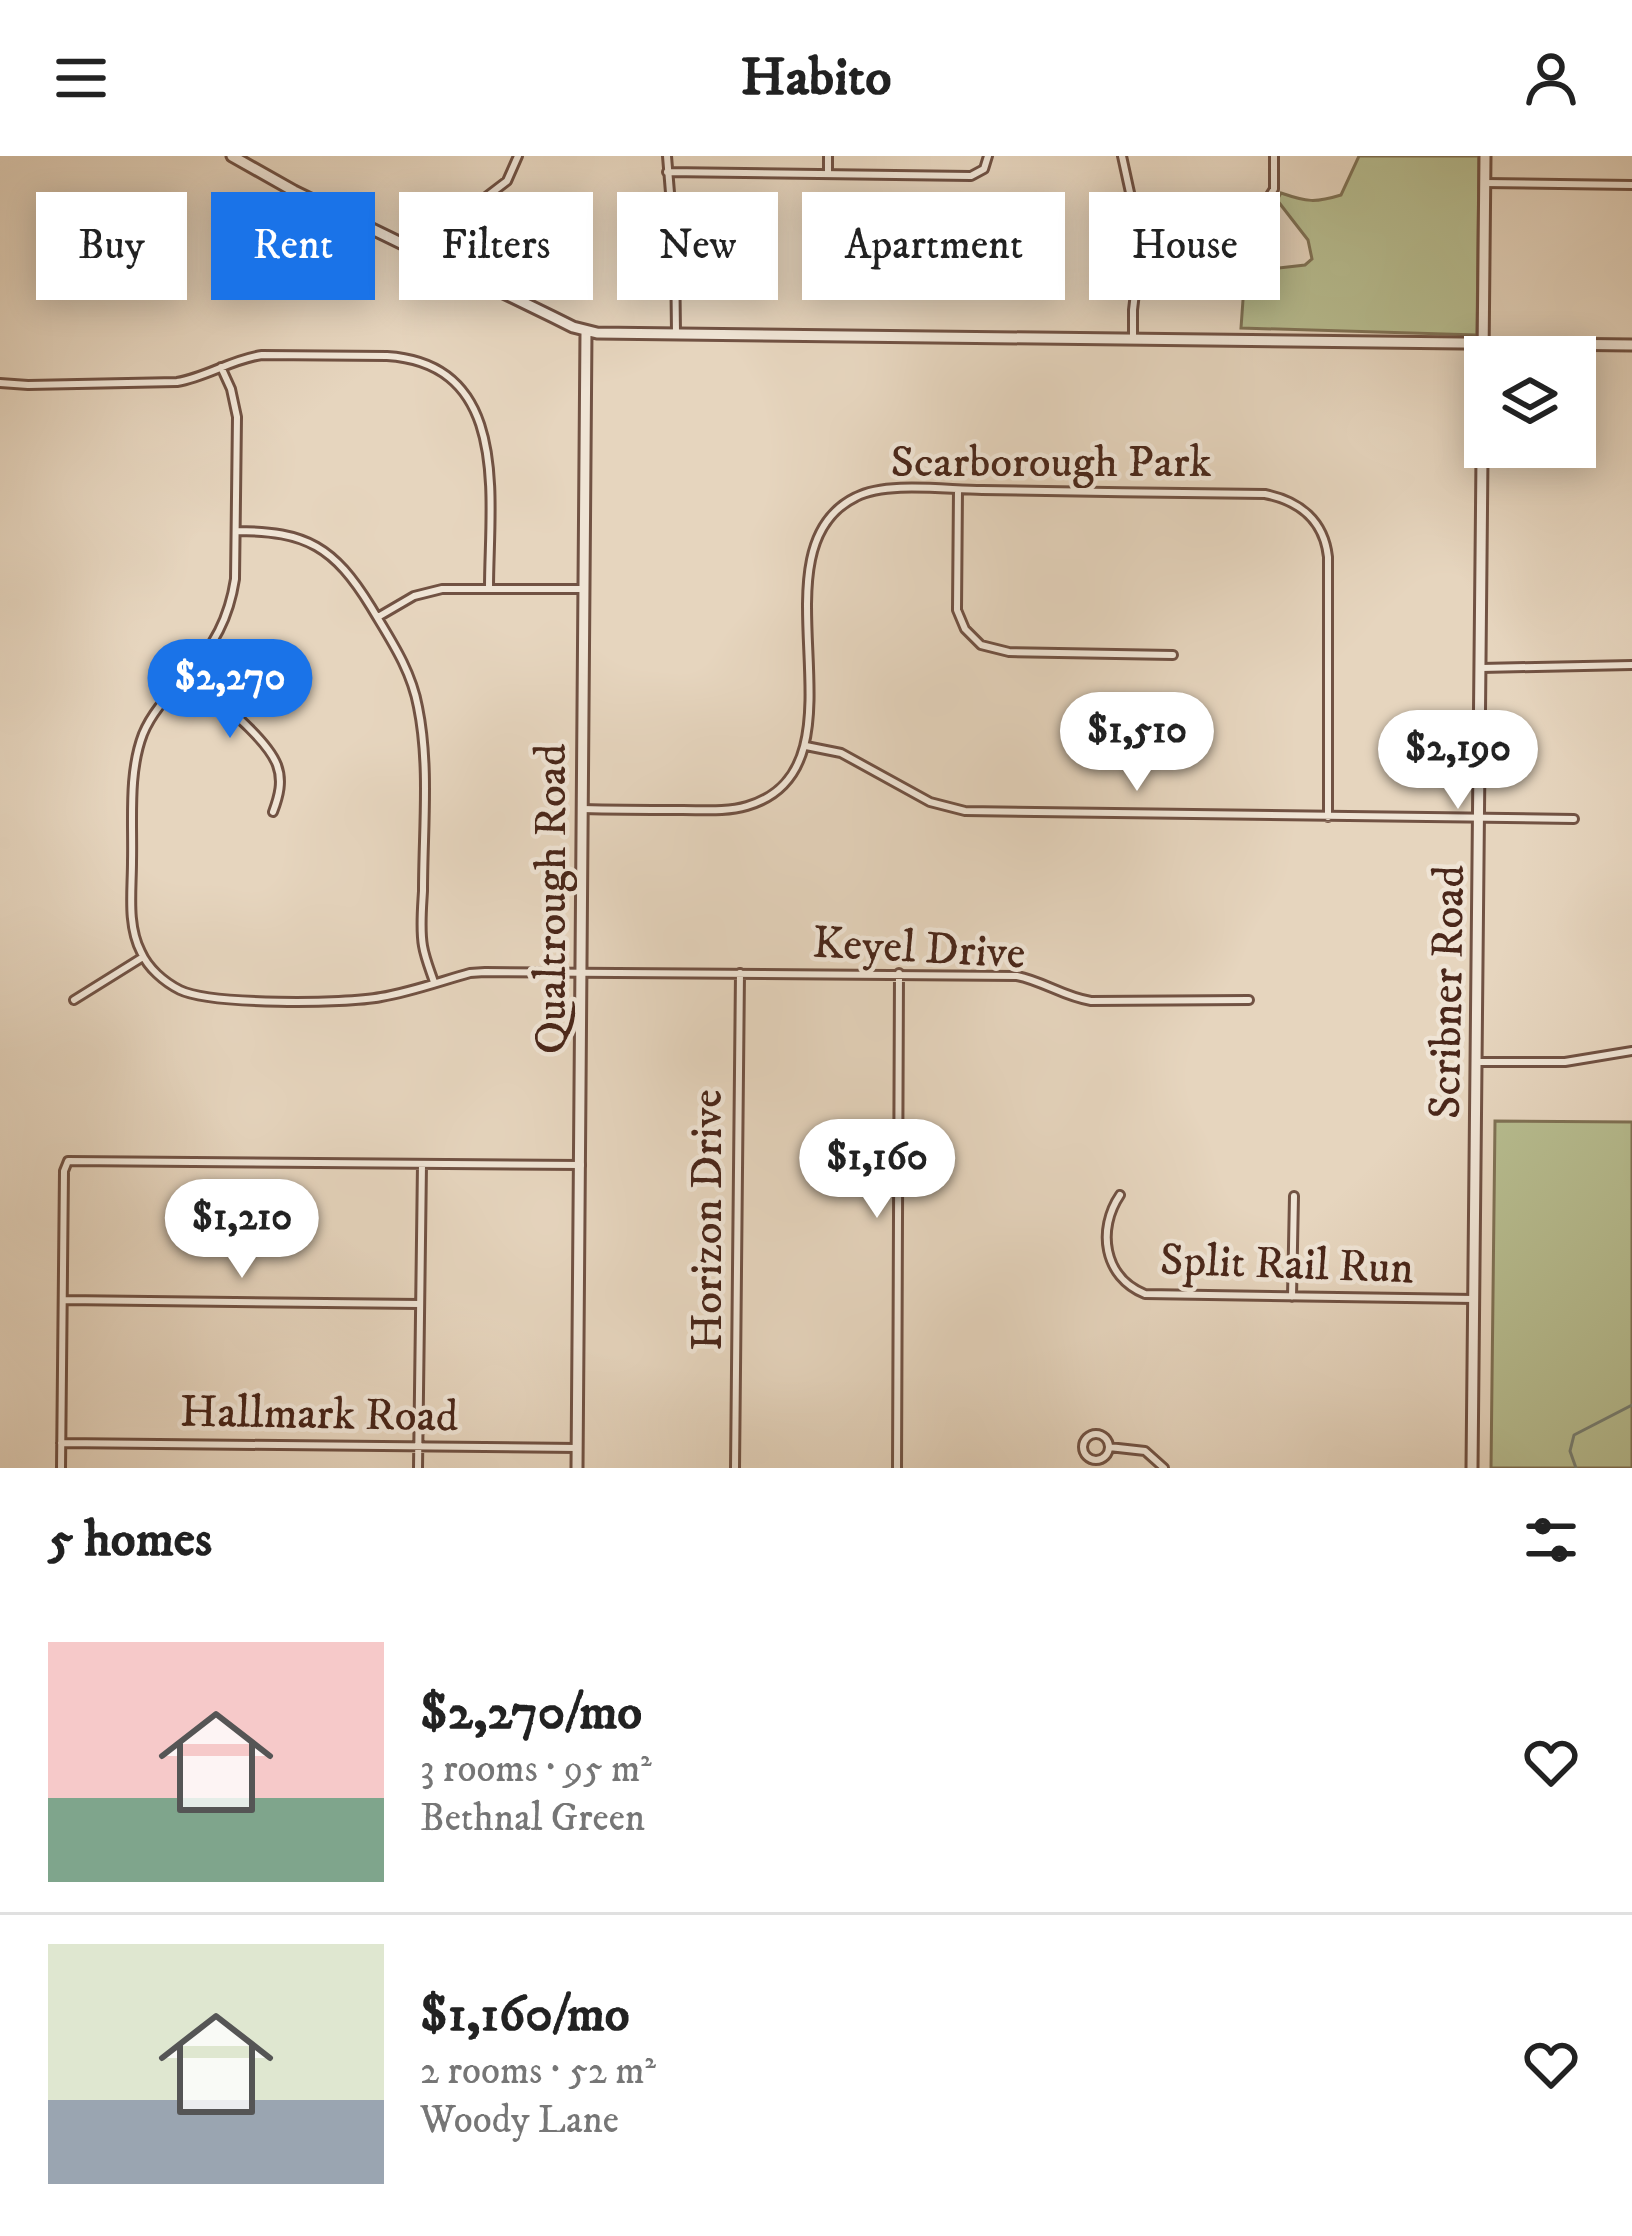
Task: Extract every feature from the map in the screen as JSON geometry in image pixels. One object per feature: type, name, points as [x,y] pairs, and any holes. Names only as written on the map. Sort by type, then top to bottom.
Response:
[{"type":"street","points":[[232,156],[399,241]]},
{"type":"street","points":[[492,192],[506,181],[518,156]]},
{"type":"street","points":[[667,156],[676,334]]},
{"type":"street","points":[[827,156],[828,174]]},
{"type":"street","points":[[667,172],[971,176],[985,169],[988,156]]},
{"type":"street","points":[[1122,156],[1130,192]]},
{"type":"street","points":[[1273,192],[1274,156]]},
{"type":"street","name":"Scribner Road","points":[[1483,336],[1485,156]]},
{"type":"street","points":[[1485,183],[1632,185]]},
{"type":"street","points":[[519,300],[586,331],[1464,343]]},
{"type":"street","points":[[1133,337],[1134,300]]},
{"type":"street","name":"Qualtrough Road","points":[[577,1468],[586,331]]},
{"type":"street","points":[[1596,345],[1632,345]]},
{"type":"street","points":[[0,383],[177,382],[262,355],[416,360],[449,378],[471,402],[485,435],[489,588]]},
{"type":"street","points":[[74,1000],[143,957],[134,934],[131,902],[135,768],[153,714],[212,645],[227,615],[235,579],[237,417],[221,367]]},
{"type":"street","name":"Scribner Road","points":[[1472,1468],[1482,468]]},
{"type":"street","name":"Scarborough Park","points":[[806,746],[809,563],[818,532],[841,506],[882,489],[1265,494],[1291,502],[1312,517],[1324,537],[1328,557],[1328,818]]},
{"type":"street","points":[[958,490],[957,610],[965,629],[981,645],[1009,652],[1173,655]]},
{"type":"street","points":[[236,531],[288,534],[333,557],[352,577],[400,654],[418,705],[424,767],[422,941],[434,983]]},
{"type":"street","points":[[377,617],[429,591],[584,589]]},
{"type":"street","points":[[1480,668],[1632,665]]},
{"type":"street","points":[[188,674],[271,753],[280,782],[273,812]]},
{"type":"street","points":[[583,809],[744,808],[782,785],[806,746],[842,753],[930,802],[965,812],[1574,819]]},
{"type":"street","name":"Keyel Drive","points":[[143,957],[179,990],[212,999],[363,1000],[470,974],[740,973],[1017,976],[1091,1001],[1250,1000]]},
{"type":"street","name":"Horizon Drive","points":[[735,1468],[740,973]]},
{"type":"street","points":[[897,1468],[899,974]]},
{"type":"street","points":[[1476,1062],[1570,1062],[1632,1052]]},
{"type":"street","points":[[61,1468],[64,1171],[68,1161],[580,1165]]},
{"type":"street","points":[[418,1468],[422,1164]]},
{"type":"street","name":"Split Rail Run","points":[[1120,1195],[1108,1213],[1107,1248],[1115,1271],[1133,1290],[1157,1296],[1474,1299]]},
{"type":"street","points":[[1292,1298],[1294,1196]]},
{"type":"street","points":[[63,1300],[420,1304]]},
{"type":"street","points":[[1096,1434],[1104,1436],[1109,1448],[1103,1458],[1095,1460],[1087,1456],[1083,1444],[1096,1434]]},
{"type":"street","name":"Hallmark Road","points":[[61,1443],[577,1448]]},
{"type":"street","points":[[1109,1448],[1145,1451],[1165,1468]]},
{"type":"green space","points":[[1359,156],[1479,156],[1477,335],[1241,328],[1243,300],[1280,300],[1280,268],[1305,265],[1312,259],[1308,240],[1280,204],[1281,193],[1311,200],[1341,195]]},
{"type":"green space","points":[[1495,1121],[1632,1122],[1632,1468],[1491,1468]]},
{"type":"waterway","points":[[1576,1468],[1570,1451],[1574,1435],[1632,1405]]}]
